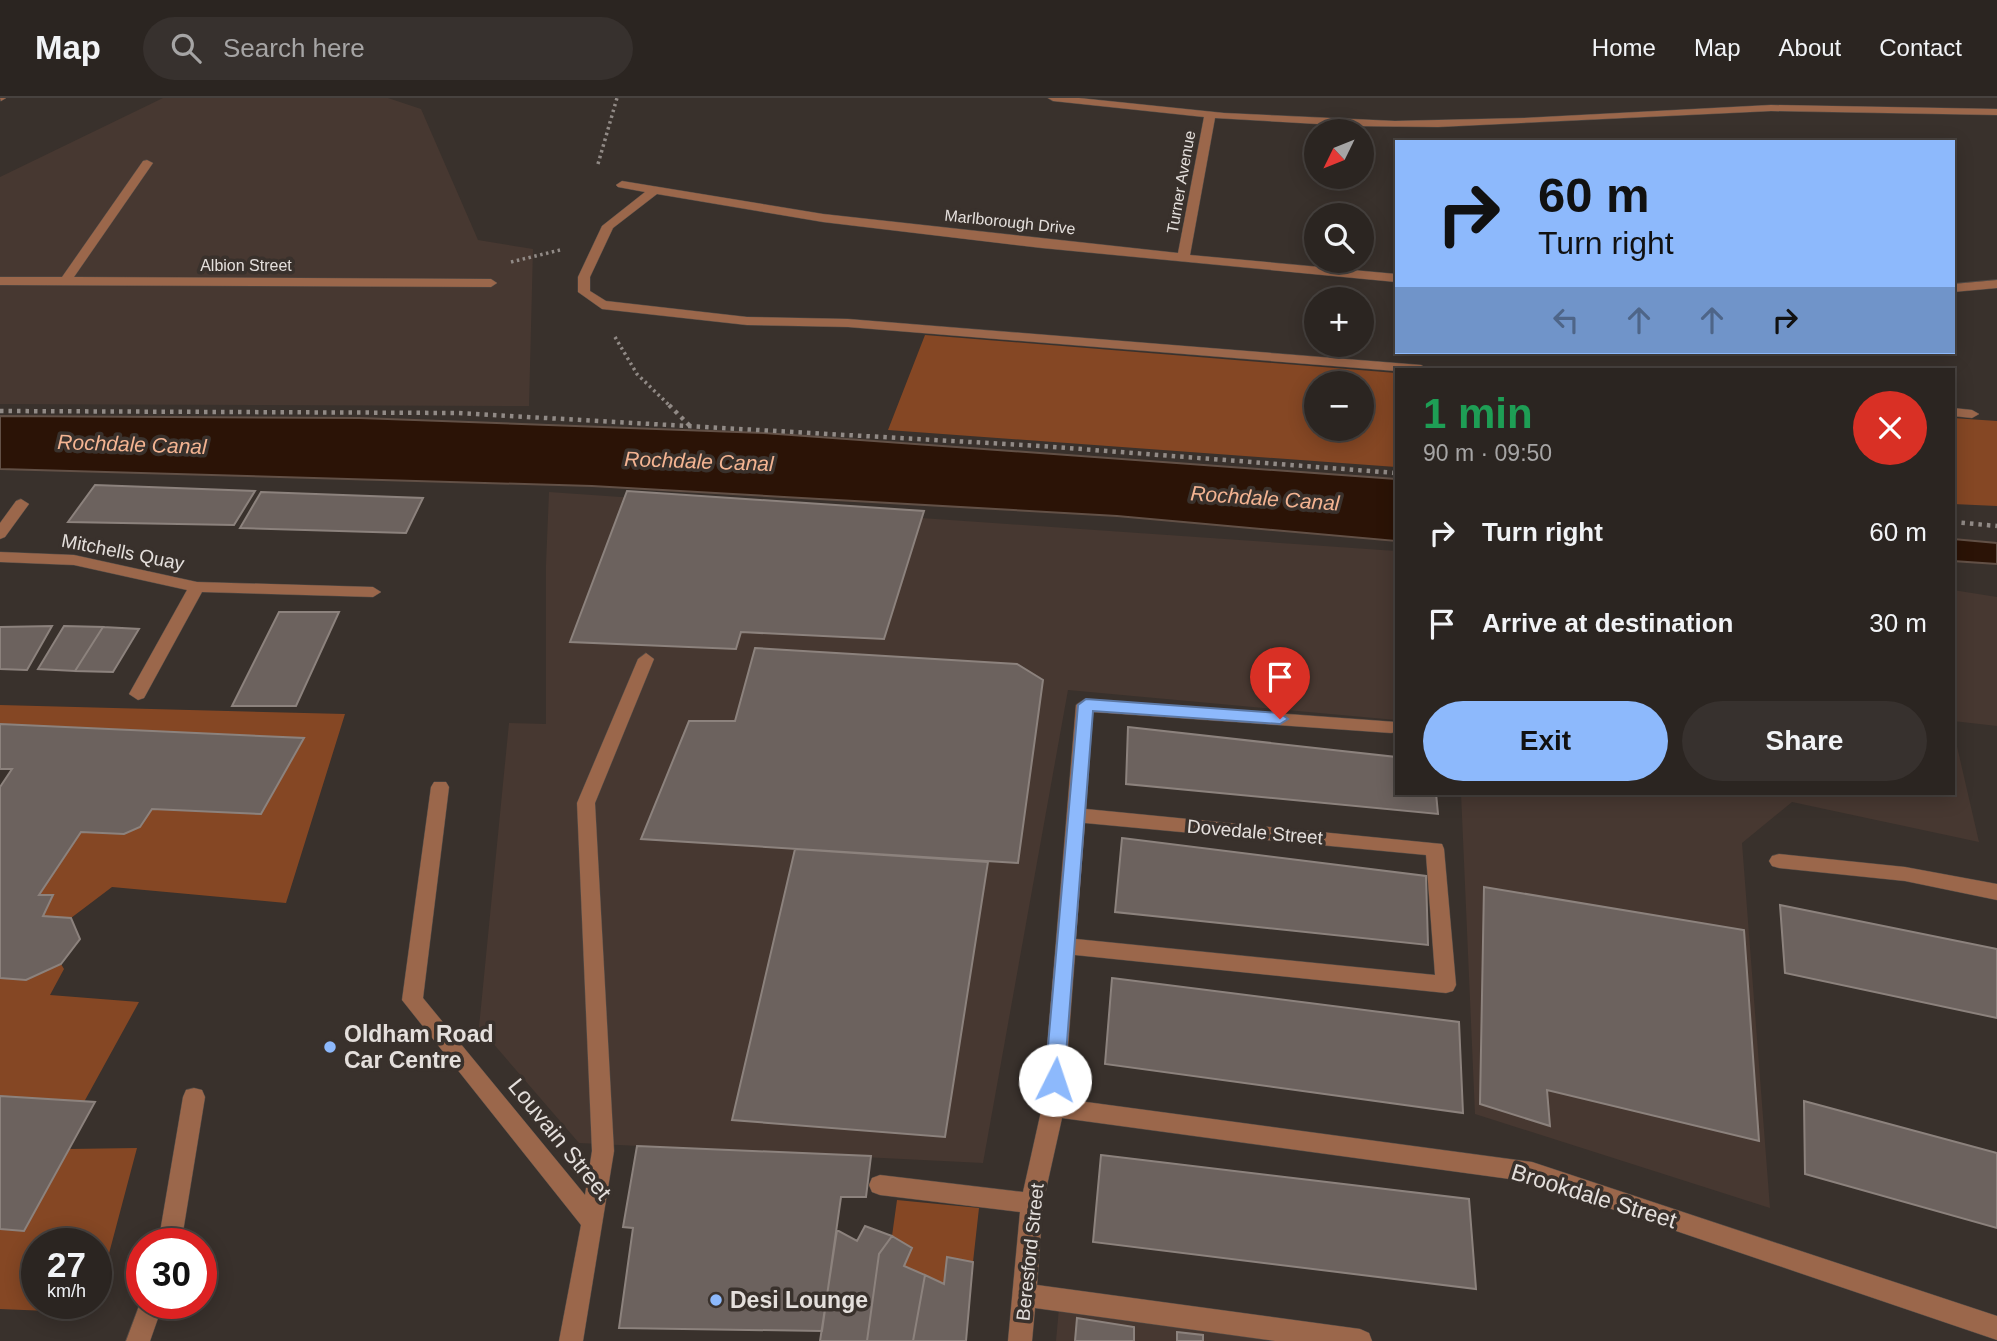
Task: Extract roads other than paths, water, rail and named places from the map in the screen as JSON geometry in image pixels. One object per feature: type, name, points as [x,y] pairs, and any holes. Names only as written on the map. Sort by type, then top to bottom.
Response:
[{"type":"street","points":[[1053,98],[1210,114],[1394,124],[1555,121],[1739,109],[1871,107],[1997,112]]},
{"type":"street","name":"Turner Avenue","points":[[1184,256],[1210,114]]},
{"type":"street","points":[[65,282],[148,163]]},
{"type":"street","name":"Marlborough Drive","points":[[622,185],[851,222],[1395,278]]},
{"type":"street","points":[[653,192],[608,226],[584,277],[584,292],[603,305],[747,321],[848,323],[1409,368]]},
{"type":"street","name":"Albion Street","points":[[0,281],[491,283]]},
{"type":"street","points":[[1955,288],[1997,284]]},
{"type":"street","points":[[1955,412],[1972,414]]},
{"type":"street","points":[[0,534],[21,503]]},
{"type":"street","name":"Mitchells Quay","points":[[0,557],[74,560],[197,587],[373,592]]},
{"type":"street","name":"Mitchells Quay","points":[[138,694],[197,587]]},
{"type":"street","points":[[593,1222],[603,1151],[586,803],[646,659]]},
{"type":"street","name":"Beresford Street","points":[[1020,1341],[1032,1203],[1053,1107],[1086,705],[1391,727]]},
{"type":"street","name":"Louvain Street","points":[[440,787],[412,1000],[593,1222],[571,1341]]},
{"type":"street","name":"Dovedale Street","points":[[1065,946],[1446,985],[1435,849],[1076,815]]},
{"type":"street","points":[[1779,862],[1905,874],[1997,892]]},
{"type":"street","points":[[172,1228],[194,1097]]},
{"type":"street","name":"Brookdale Street","points":[[1053,1107],[1532,1172],[1997,1328]]},
{"type":"street","points":[[880,1185],[1032,1203]]},
{"type":"street","points":[[1026,1295],[1360,1341]]},
{"type":"street","points":[[138,1341],[145,1319]]},
{"type":"water","name":"Rochdale Canal","points":[[0,416],[360,418],[764,433],[1395,479],[1395,541],[1117,516],[592,486],[0,469]]},
{"type":"water","points":[[1955,539],[1997,543],[1997,564],[1955,561]]},
{"type":"place","name":"Oldham Road Car Centre","points":[[330,1047]]},
{"type":"place","name":"Desi Lounge","points":[[716,1300]]}]
